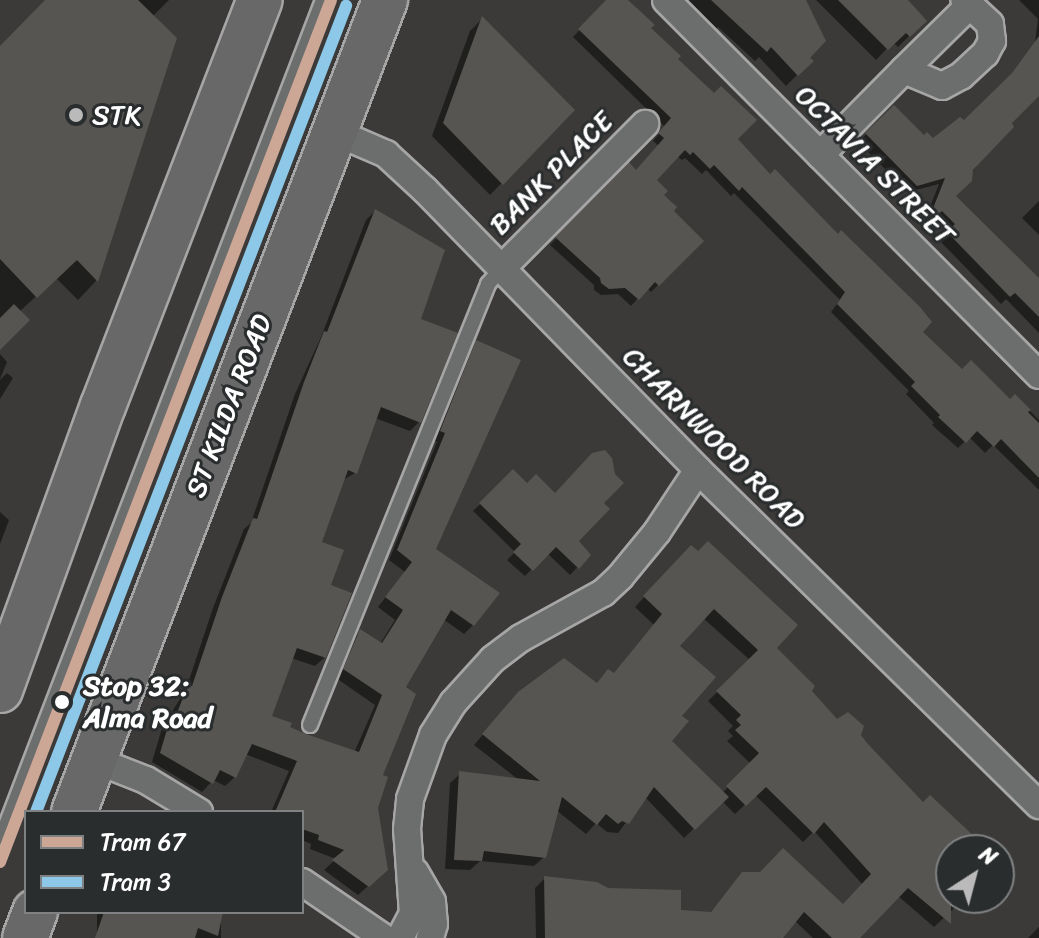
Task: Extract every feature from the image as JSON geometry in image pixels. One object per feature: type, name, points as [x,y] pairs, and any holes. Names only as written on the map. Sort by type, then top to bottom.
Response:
[{"type":"highway","points":[[0,690],[103,406],[260,0]]},
{"type":"highway","name":"ST KILDA ROAD","points":[[75,810],[385,0]]},
{"type":"highway","points":[[25,938],[34,914]]},
{"type":"street","name":"OCTAVIA STREET","points":[[666,0],[1039,375]]},
{"type":"street","points":[[820,155],[967,2],[986,19],[992,30],[992,41],[985,54],[961,76],[942,86],[904,70]]},
{"type":"street","name":"BANK PLACE","points":[[503,267],[645,124]]},
{"type":"street","name":"CHARNWOOD ROAD","points":[[335,132],[386,154],[503,267],[698,470],[1039,805]]},
{"type":"street","points":[[400,938],[413,914],[409,854],[410,799],[418,768],[453,703],[493,659],[521,638],[603,593],[620,577],[657,532],[698,470]]},
{"type":"street","points":[[95,760],[146,780],[196,810]]},
{"type":"street","points":[[409,854],[432,902],[434,924],[430,938]]},
{"type":"street","points":[[304,883],[384,938]]},
{"type":"lane","points":[[0,841],[323,0]]},
{"type":"lane","points":[[310,725],[488,284],[503,267]]},
{"type":"building","name":"STK","points":[[45,0],[138,0],[177,38],[98,282],[77,260],[37,298],[0,259],[0,46]]},
{"type":"building","points":[[606,0],[628,0],[655,25],[651,28],[681,56],[678,59],[714,93],[721,86],[757,120],[738,139],[770,174],[775,169],[838,234],[841,230],[920,307],[932,322],[923,332],[962,369],[971,360],[1010,399],[1015,394],[1031,410],[1028,412],[1039,423],[1039,478],[1001,439],[994,447],[977,431],[966,443],[938,417],[940,415],[911,386],[915,382],[837,304],[845,292],[742,187],[739,191],[714,165],[710,169],[693,152],[690,155],[685,150],[657,180],[668,191],[664,195],[677,207],[674,211],[704,241],[659,286],[655,282],[639,300],[625,288],[609,289],[601,283],[600,278],[555,237],[629,162],[636,170],[664,138],[658,133],[671,118],[578,29]]},
{"type":"building","points":[[711,0],[806,0],[826,41],[810,58],[814,61],[798,76],[771,47],[767,52]]},
{"type":"building","points":[[838,0],[908,0],[927,21],[910,37],[906,33],[888,50]]},
{"type":"building","points":[[482,16],[575,110],[503,185],[443,123]]},
{"type":"building","points":[[1039,36],[1039,96],[1012,123],[1014,127],[973,170],[972,181],[956,196],[1039,278],[1039,317],[1015,293],[1010,297],[947,232],[955,224],[942,211],[926,226],[945,178],[917,186],[865,133],[894,105],[924,135],[927,132],[933,138],[960,117],[964,120],[1012,73]]},
{"type":"building","points":[[375,209],[445,250],[421,319],[458,333],[421,423],[381,407],[357,474],[348,470],[322,542],[344,550],[331,585],[352,593],[326,658],[297,648],[272,716],[292,723],[290,727],[306,734],[359,752],[382,695],[343,669],[360,629],[382,643],[403,610],[385,597],[412,562],[397,550],[445,433],[440,431],[476,340],[521,360],[436,549],[500,593],[474,626],[451,610],[406,687],[416,694],[383,775],[388,777],[378,808],[388,870],[369,887],[332,860],[344,850],[318,840],[319,835],[304,830],[304,810],[276,810],[297,761],[252,744],[236,778],[220,770],[213,784],[160,753],[171,716],[175,718],[188,685],[192,686],[222,597],[253,518],[257,519],[304,382],[324,331],[327,332]]},
{"type":"building","points":[[14,304],[30,320],[0,350],[0,318]]},
{"type":"building","points":[[605,450],[612,458],[615,474],[624,483],[604,503],[610,509],[579,541],[591,555],[579,569],[556,547],[533,571],[513,552],[521,544],[479,503],[513,469],[527,483],[536,474],[555,493],[592,453]]},
{"type":"building","points":[[708,541],[798,625],[777,648],[815,686],[812,691],[837,719],[848,712],[864,726],[861,735],[867,743],[923,802],[930,795],[972,834],[935,834],[935,911],[908,888],[860,938],[832,938],[804,912],[783,938],[545,938],[544,876],[597,882],[608,888],[681,890],[681,910],[711,912],[742,872],[760,872],[783,848],[843,904],[871,874],[824,822],[814,834],[766,787],[746,806],[726,786],[759,753],[735,730],[741,725],[736,720],[741,715],[716,691],[758,650],[714,609],[680,646],[716,677],[682,716],[689,721],[672,741],[729,797],[695,830],[654,787],[629,824],[622,821],[618,824],[606,814],[597,825],[562,797],[546,858],[484,851],[482,861],[454,860],[459,771],[540,781],[482,734],[518,692],[564,658],[597,683],[608,669],[614,673],[662,614],[643,596],[691,545],[698,551]]},
{"type":"building","points":[[103,914],[223,914],[218,936],[198,928],[195,938],[95,938]]},
{"type":"building","points":[[939,914],[951,914],[951,924]]},
{"type":"tram line","name":"67","points":[[0,862],[331,0]]},
{"type":"tram line","name":"3","points":[[37,810],[346,6]]},
{"type":"place","name":"STK","points":[[76,115]]},
{"type":"place","name":"Stop 32: Alma Road","points":[[62,702]]}]
